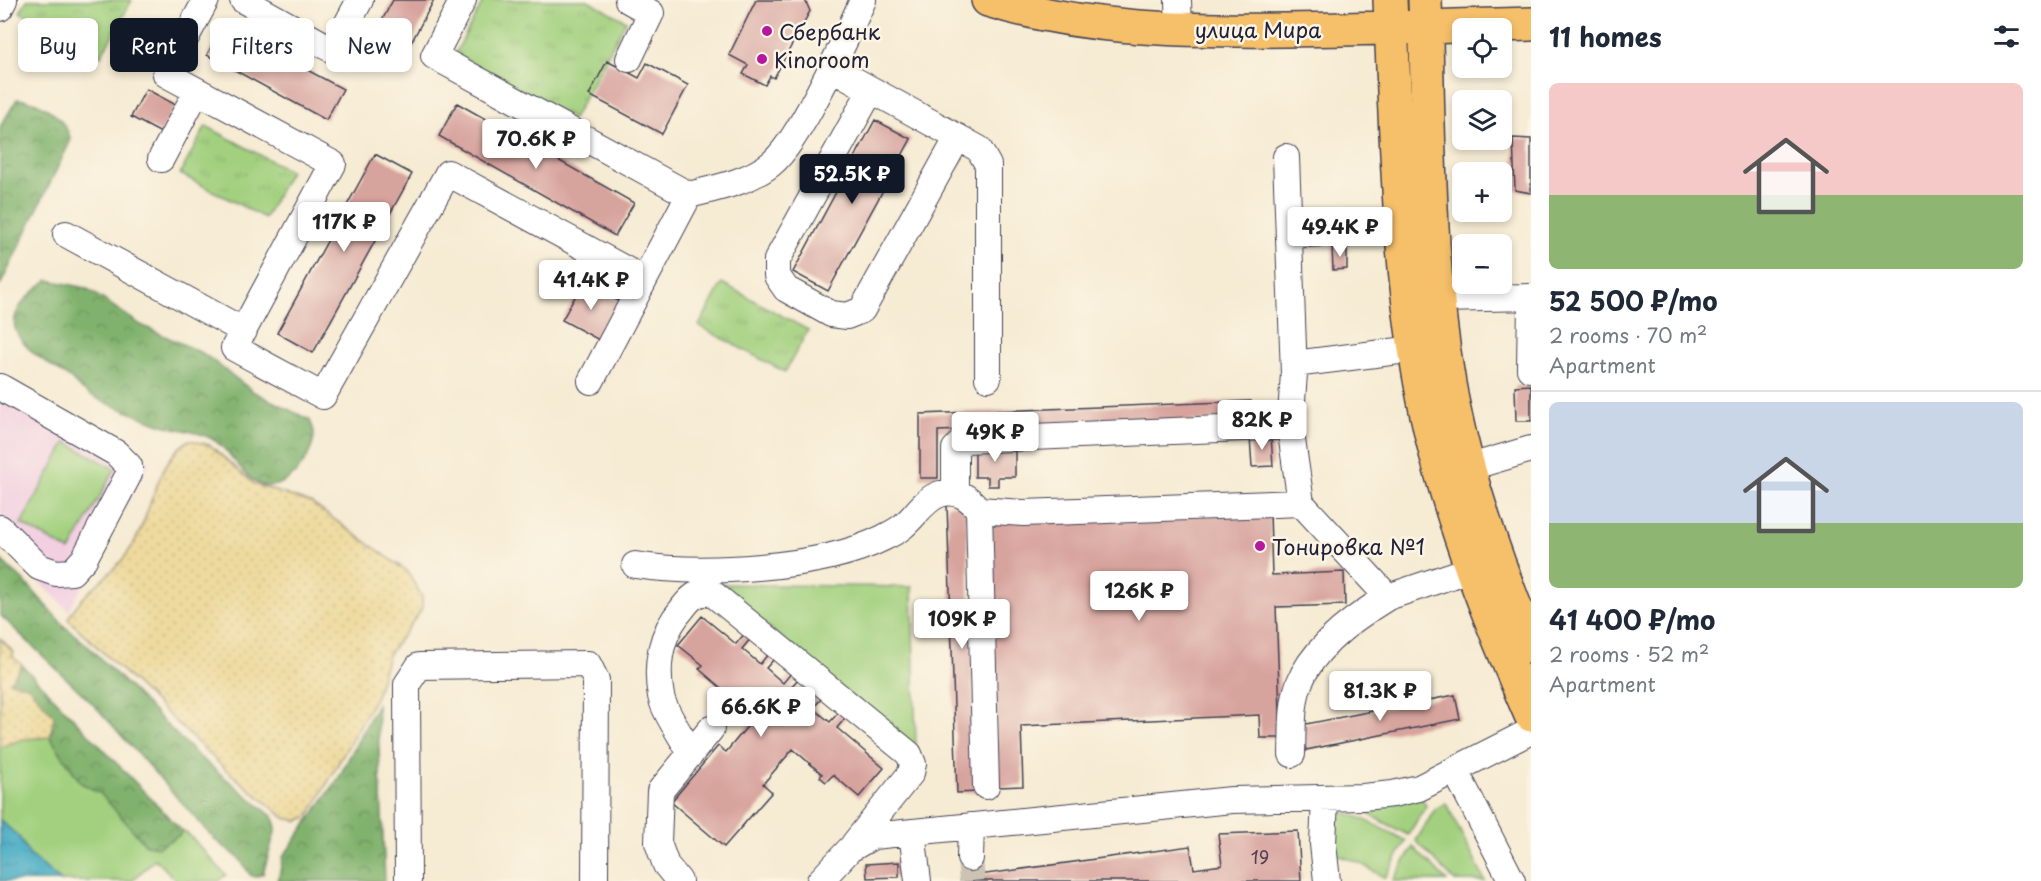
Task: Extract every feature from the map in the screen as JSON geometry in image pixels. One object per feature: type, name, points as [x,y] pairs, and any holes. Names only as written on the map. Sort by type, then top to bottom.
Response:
[{"type":"main road","name":"улица Мира","points":[[988,0],[1062,19],[1178,15],[1425,13],[1531,24]]},
{"type":"main road","points":[[1425,13],[1424,300],[1415,349],[1434,443],[1471,569],[1531,715]]},
{"type":"main road","points":[[1391,14],[1403,228],[1452,398],[1467,468],[1496,559],[1531,647]]},
{"type":"street","points":[[0,8],[4,0]]},
{"type":"street","points":[[206,0],[166,74],[333,164],[234,348],[323,396],[448,173],[643,279]]},
{"type":"street","points":[[243,0],[333,50],[360,0]]},
{"type":"street","points":[[462,0],[434,56],[689,195],[756,174],[772,163],[788,144],[863,0]]},
{"type":"street","points":[[628,0],[651,13],[629,59]]},
{"type":"street","points":[[830,67],[979,148],[988,165],[988,378]]},
{"type":"street","points":[[871,90],[777,261],[777,276],[786,289],[831,314],[847,316],[862,310],[958,137]]},
{"type":"street","points":[[161,159],[197,91]]},
{"type":"street","points":[[1286,157],[1293,364],[1290,426],[1301,502],[1388,597]]},
{"type":"street","points":[[591,381],[689,195]]},
{"type":"street","points":[[1288,234],[1403,228]]},
{"type":"street","points":[[66,234],[244,330]]},
{"type":"street","points":[[1424,300],[1531,297],[1530,369]]},
{"type":"street","points":[[1293,364],[1415,349]]},
{"type":"street","points":[[0,387],[117,453],[129,466],[129,474],[84,559],[72,572],[56,573],[39,567],[0,528]]},
{"type":"street","points":[[955,492],[955,449],[964,440],[1290,426]]},
{"type":"street","points":[[1467,468],[1531,449]]},
{"type":"street","points":[[635,565],[667,570],[738,570],[852,550],[903,526],[925,503],[939,494],[955,492],[971,499],[979,510],[986,786]]},
{"type":"street","points":[[979,510],[1023,513],[1301,502]]},
{"type":"street","points":[[1292,754],[1294,704],[1306,670],[1346,624],[1388,597],[1471,569]]},
{"type":"street","points":[[691,754],[661,697],[660,646],[671,622],[692,596],[702,591],[712,593],[909,754],[913,764],[911,773],[850,849],[820,881]]},
{"type":"street","points":[[408,881],[407,684],[419,666],[588,664],[596,680],[595,881]]},
{"type":"street","points":[[679,881],[666,865],[658,843],[660,791],[711,729]]},
{"type":"street","points":[[850,849],[873,836],[1232,800],[1363,798],[1419,788],[1531,731]]},
{"type":"street","points":[[1455,770],[1512,881]]},
{"type":"street","points":[[1325,798],[1323,844],[1327,881]]},
{"type":"street","points":[[970,858],[971,826]]},
{"type":"street","points":[[912,832],[918,881]]},
{"type":"shaded area","points":[[0,372],[4,379],[150,462],[69,611],[0,543]]},
{"type":"green space","points":[[27,0],[132,0],[122,18],[110,18],[110,40],[101,56],[98,54],[98,18],[31,18],[20,12]]},
{"type":"green space","points":[[484,0],[588,0],[626,21],[573,119],[455,54]]},
{"type":"green space","points":[[17,99],[35,103],[51,111],[63,124],[71,140],[0,286],[0,127]]},
{"type":"green space","points":[[206,126],[290,171],[265,218],[180,174]]},
{"type":"green space","points":[[48,280],[86,288],[141,325],[204,354],[254,392],[310,420],[314,431],[313,442],[305,461],[290,478],[271,486],[262,485],[248,476],[216,441],[196,433],[160,424],[91,396],[32,352],[18,336],[15,327],[17,312],[28,297]]},
{"type":"green space","points":[[722,283],[808,330],[785,372],[699,326]]},
{"type":"green space","points":[[66,442],[115,469],[70,551],[21,524]]},
{"type":"green space","points":[[0,559],[28,585],[64,626],[86,644],[196,754],[273,817],[276,828],[263,874],[255,877],[250,875],[239,858],[215,840],[94,705],[0,615]]},
{"type":"green space","points":[[716,584],[912,587],[916,750]]},
{"type":"green space","points":[[22,665],[182,831],[180,835],[158,847],[146,845],[100,793],[81,783],[50,737],[53,727],[10,682]]},
{"type":"green space","points":[[377,704],[385,881],[278,881],[283,857],[338,779]]},
{"type":"green space","points":[[50,737],[81,783],[100,793],[109,802],[180,835],[182,831],[187,833],[226,875],[219,881],[177,881],[155,859],[132,881],[61,881],[29,854],[19,837],[0,820],[0,747],[23,739]]},
{"type":"green space","points":[[1421,796],[1426,806],[1408,835],[1357,808]]},
{"type":"green space","points":[[1446,803],[1485,881],[1455,881],[1416,841],[1435,809]]},
{"type":"green space","points":[[1330,810],[1360,818],[1406,841],[1385,878],[1360,863],[1329,852]]},
{"type":"green space","points":[[1413,847],[1447,881],[1393,881]]},
{"type":"sand","points":[[189,440],[210,445],[254,484],[311,503],[407,571],[422,597],[422,609],[388,655],[376,696],[309,816],[298,821],[285,818],[225,769],[68,619],[80,601],[126,555],[142,526],[159,478],[176,451]]},
{"type":"sand","points":[[0,638],[14,653],[12,656],[22,665],[10,682],[28,686],[54,716],[50,737],[23,739],[0,747]]},
{"type":"water","points":[[0,820],[19,837],[29,854],[61,881],[0,881]]},
{"type":"building","points":[[393,0],[434,0],[412,41],[412,18],[383,18]]},
{"type":"building","points":[[756,0],[805,0],[810,11],[774,78],[770,76],[765,85],[743,74],[748,65],[729,55]]},
{"type":"building","points":[[607,61],[639,78],[647,63],[688,85],[662,134],[589,95]]},
{"type":"building","points":[[238,72],[311,72],[343,89],[326,120]]},
{"type":"building","points":[[146,89],[176,105],[161,133],[131,117]]},
{"type":"building","points":[[457,103],[634,203],[615,236],[439,136]]},
{"type":"building","points":[[875,120],[911,139],[828,291],[793,272]]},
{"type":"building","points":[[1513,138],[1531,139],[1531,193],[1515,190]]},
{"type":"building","points":[[375,154],[412,174],[313,353],[277,333]]},
{"type":"building","points":[[1332,246],[1347,246],[1347,269],[1333,270]]},
{"type":"building","points":[[584,281],[620,302],[599,340],[562,320]]},
{"type":"building","points":[[1531,385],[1531,421],[1516,421],[1515,386]]},
{"type":"building","points":[[1251,401],[1251,419],[938,431],[938,478],[920,478],[920,414]]},
{"type":"building","points":[[1271,435],[1273,466],[1252,467],[1250,437]]},
{"type":"building","points":[[975,446],[1015,446],[1015,477],[998,477],[998,486],[988,486],[988,477],[975,477]]},
{"type":"building","points":[[966,504],[977,792],[957,793],[947,505]]},
{"type":"building","points":[[1270,513],[1272,575],[1344,572],[1345,605],[1276,607],[1281,738],[1260,738],[1259,715],[1021,726],[1023,786],[998,787],[991,522]]},
{"type":"building","points":[[702,616],[736,644],[745,633],[751,638],[742,649],[760,664],[769,653],[775,658],[766,668],[783,683],[792,672],[799,678],[790,688],[807,702],[815,692],[822,698],[813,708],[830,722],[839,712],[846,717],[837,728],[884,768],[859,797],[833,775],[826,782],[820,777],[822,774],[793,749],[763,784],[772,792],[724,847],[671,802],[718,746],[726,752],[755,717],[699,669],[703,665],[678,645]]},
{"type":"building","points":[[1455,695],[1460,719],[1306,750],[1301,725]]},
{"type":"building","points":[[1298,831],[1301,881],[965,881],[962,859],[978,857],[979,875],[1190,846],[1194,869],[1222,865],[1218,834]]},
{"type":"building","points":[[899,862],[899,877],[867,878],[866,864]]},
{"type":"tunnel","points":[[970,858],[972,881]]},
{"type":"place","name":"Сбербанк","points":[[767,31]]},
{"type":"place","name":"Kinoroom","points":[[762,59]]},
{"type":"place","name":"Тонировка №1","points":[[1260,546]]}]
